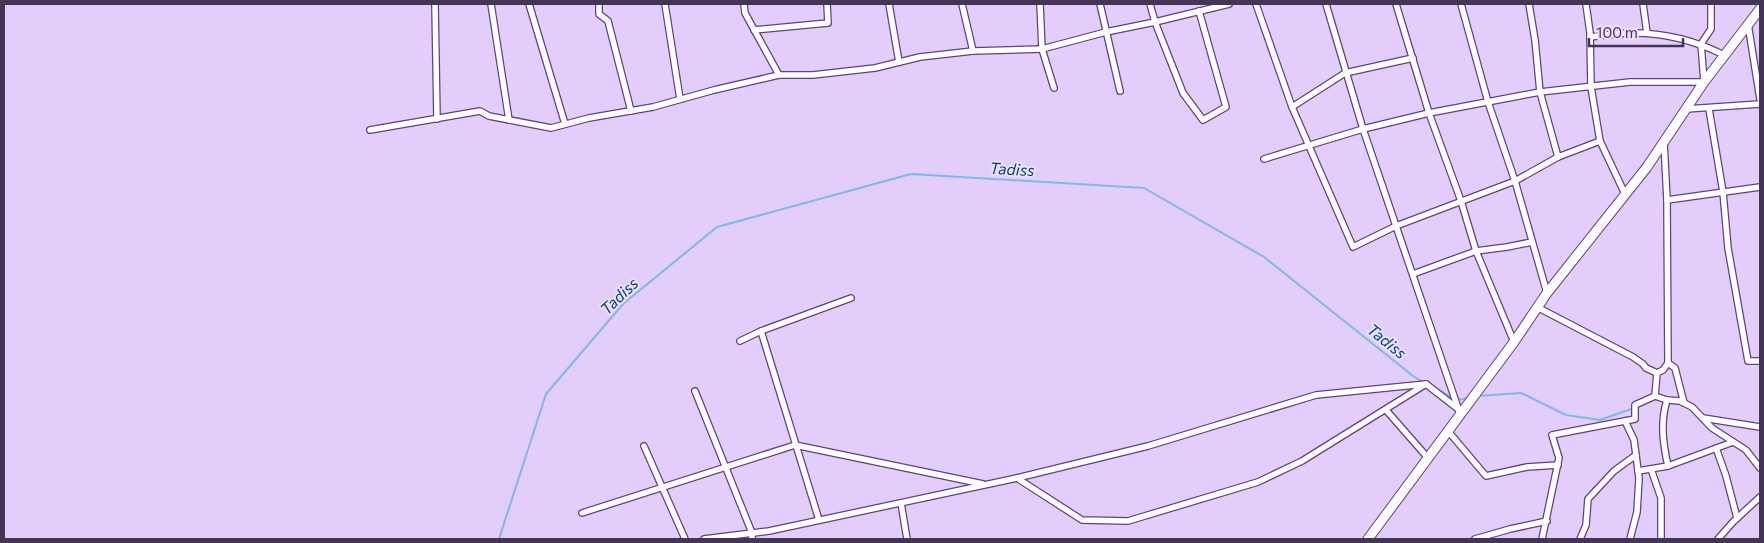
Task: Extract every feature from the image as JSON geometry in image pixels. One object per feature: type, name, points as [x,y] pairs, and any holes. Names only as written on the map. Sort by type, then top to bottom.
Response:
[{"type":"main road","points":[[1368,539],[1460,412],[1514,342],[1546,294],[1625,194],[1664,142],[1704,82],[1760,9]]},
{"type":"street","points":[[435,4],[438,119]]},
{"type":"street","points":[[491,4],[509,120]]},
{"type":"street","points":[[529,4],[565,124]]},
{"type":"street","points":[[600,4],[599,14],[608,21],[631,110]]},
{"type":"street","points":[[665,4],[680,99]]},
{"type":"street","points":[[744,4],[745,14],[779,76]]},
{"type":"street","points":[[754,30],[828,23],[827,4]]},
{"type":"street","points":[[890,4],[899,62]]},
{"type":"street","points":[[962,4],[973,51]]},
{"type":"street","points":[[1040,4],[1042,49],[1054,88]]},
{"type":"street","points":[[1100,4],[1120,91]]},
{"type":"street","points":[[1150,4],[1155,22],[1183,93],[1203,120],[1226,107],[1200,11]]},
{"type":"street","points":[[370,130],[480,111],[489,116],[551,128],[779,76],[813,75],[875,68],[920,57],[973,51],[1042,49],[1106,32],[1229,4]]},
{"type":"street","points":[[1256,4],[1292,107],[1353,247],[1396,226],[1515,181],[1558,157],[1600,141]]},
{"type":"street","points":[[1326,4],[1345,73],[1460,412]]},
{"type":"street","points":[[1396,4],[1429,112],[1461,201],[1476,251],[1514,342]]},
{"type":"street","points":[[1461,4],[1488,102],[1515,181],[1546,294]]},
{"type":"street","points":[[1529,4],[1540,92],[1558,157]]},
{"type":"street","points":[[1586,4],[1590,37],[1591,87],[1600,141],[1625,194]]},
{"type":"street","points":[[1643,4],[1647,33]]},
{"type":"street","points":[[1264,159],[1364,128],[1429,112],[1540,92],[1655,80],[1704,82],[1701,44],[1710,29],[1711,4]]},
{"type":"street","points":[[1748,24],[1760,99]]},
{"type":"street","points":[[1590,37],[1647,33],[1701,44],[1724,55]]},
{"type":"street","points":[[1292,107],[1345,73],[1413,58]]},
{"type":"street","points":[[1686,109],[1709,109],[1760,104]]},
{"type":"street","points":[[1709,109],[1723,192],[1728,248],[1748,360],[1760,361]]},
{"type":"street","points":[[1657,373],[1663,370],[1668,363],[1667,200],[1664,142]]},
{"type":"street","points":[[1667,200],[1760,187]]},
{"type":"street","points":[[1413,274],[1476,251],[1506,248],[1532,242]]},
{"type":"street","points":[[740,341],[761,331],[851,298]]},
{"type":"street","points":[[1538,307],[1633,356],[1646,368],[1657,373]]},
{"type":"street","points":[[761,331],[818,520]]},
{"type":"street","points":[[1668,363],[1675,368],[1684,403]]},
{"type":"street","points":[[1654,396],[1657,373]]},
{"type":"street","points":[[704,539],[752,536],[900,502],[1017,478],[1148,446],[1316,395],[1426,384],[1460,412]]},
{"type":"street","points":[[1017,478],[1082,520],[1128,521],[1258,482],[1302,461],[1426,384]]},
{"type":"street","points":[[695,392],[752,536]]},
{"type":"street","points":[[1542,539],[1559,458],[1552,435],[1635,419],[1635,405],[1654,396],[1667,400],[1680,400],[1692,407],[1712,428],[1746,450],[1760,468]]},
{"type":"street","points":[[1667,400],[1663,414],[1663,443],[1668,466]]},
{"type":"street","points":[[1386,410],[1428,458]]},
{"type":"street","points":[[1703,418],[1760,426]]},
{"type":"street","points":[[1625,421],[1634,440],[1638,471],[1637,512],[1630,539]]},
{"type":"street","points":[[1448,430],[1486,476],[1527,467],[1558,465]]},
{"type":"street","points":[[1638,471],[1668,466],[1733,442]]},
{"type":"street","points":[[582,513],[662,486],[725,469],[795,445],[985,485]]},
{"type":"street","points":[[644,446],[685,539]]},
{"type":"street","points":[[1716,448],[1726,476],[1737,518]]},
{"type":"street","points":[[1580,539],[1586,525],[1588,499],[1614,471],[1636,455]]},
{"type":"street","points":[[1651,469],[1661,498],[1661,539]]},
{"type":"street","points":[[1718,539],[1760,497]]},
{"type":"street","points":[[900,502],[907,539]]},
{"type":"street","points":[[1475,539],[1510,528],[1547,521]]},
{"type":"waterway","name":"Tadiss","points":[[499,539],[546,394],[623,304],[717,227],[911,174],[1144,188],[1264,257],[1423,382]]},
{"type":"waterway","name":"Tadiss","points":[[1439,390],[1452,398]]},
{"type":"waterway","name":"Tadiss","points":[[1478,396],[1521,393],[1566,415],[1600,420],[1631,409]]},
{"type":"waterway","name":"Tadiss","points":[[1456,400],[1469,398]]}]
